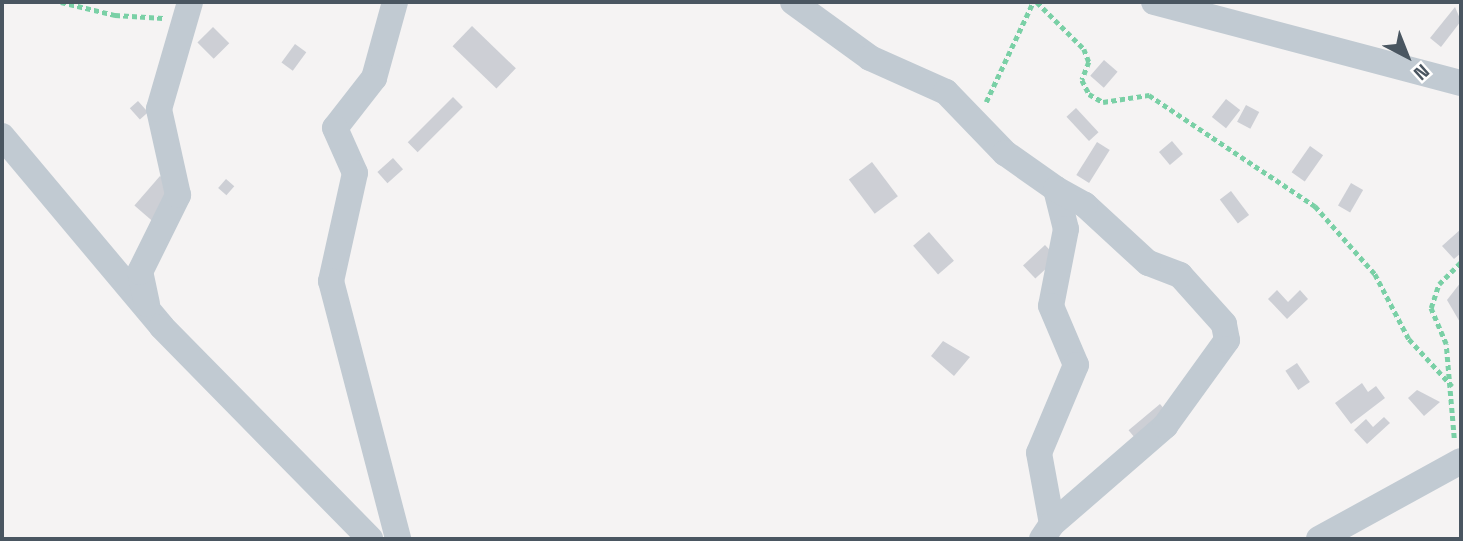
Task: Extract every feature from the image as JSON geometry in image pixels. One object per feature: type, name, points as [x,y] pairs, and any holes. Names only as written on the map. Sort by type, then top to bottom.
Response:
[{"type":"street","points":[[396,2],[374,78],[335,128],[355,173],[331,281],[398,539]]},
{"type":"street","points":[[793,2],[870,58],[946,92],[993,142],[1056,189],[1085,205],[1148,263],[1180,275],[1224,324],[1227,340],[1205,379],[1165,426],[1047,532]]},
{"type":"street","points":[[1154,2],[1461,83]]},
{"type":"street","points":[[148,309],[140,272],[178,195],[159,109],[188,10]]},
{"type":"street","points":[[2,136],[148,309],[370,539]]},
{"type":"street","points":[[1047,532],[1039,453],[1076,365],[1051,306],[1066,229],[1056,189]]},
{"type":"street","points":[[1319,539],[1459,462]]},
{"type":"path","points":[[61,2],[115,15],[188,10]]},
{"type":"path","points":[[993,142],[986,102],[1035,2],[1084,49],[1089,62],[1082,80],[1088,94],[1103,102],[1149,95],[1315,205],[1375,274],[1409,339],[1452,386]]},
{"type":"path","points":[[1459,462],[1446,344],[1431,308],[1439,284],[1461,262]]},
{"type":"building","points":[[1455,7],[1461,21],[1441,47],[1430,38]]},
{"type":"building","points":[[472,26],[516,68],[496,89],[453,46]]},
{"type":"building","points":[[213,27],[229,43],[214,59],[197,43]]},
{"type":"building","points":[[295,44],[306,52],[293,71],[281,63]]},
{"type":"building","points":[[1104,60],[1118,72],[1104,88],[1090,76]]},
{"type":"building","points":[[453,97],[463,107],[418,152],[408,142]]},
{"type":"building","points":[[1226,99],[1240,110],[1226,128],[1212,117]]},
{"type":"building","points":[[138,101],[148,112],[140,120],[130,108]]},
{"type":"building","points":[[1246,105],[1259,112],[1250,129],[1237,122]]},
{"type":"building","points":[[1076,108],[1099,132],[1089,141],[1066,117]]},
{"type":"building","points":[[1172,141],[1183,154],[1170,165],[1159,152]]},
{"type":"building","points":[[1097,142],[1110,150],[1089,183],[1076,175]]},
{"type":"building","points":[[1310,146],[1323,155],[1305,181],[1292,172]]},
{"type":"building","points":[[393,158],[403,169],[387,183],[377,172]]},
{"type":"building","points":[[872,162],[898,196],[875,214],[849,179]]},
{"type":"building","points":[[160,176],[177,191],[152,221],[134,205]]},
{"type":"building","points":[[226,179],[234,186],[226,195],[218,188]]},
{"type":"building","points":[[1351,183],[1363,190],[1350,213],[1338,206]]},
{"type":"building","points":[[1231,191],[1249,215],[1238,223],[1220,199]]},
{"type":"building","points":[[1461,229],[1461,253],[1454,259],[1442,246]]},
{"type":"building","points":[[929,232],[954,261],[938,274],[913,246]]},
{"type":"building","points":[[1045,245],[1057,258],[1035,279],[1023,265]]},
{"type":"building","points":[[1461,282],[1461,324],[1447,300]]},
{"type":"building","points":[[1277,290],[1288,302],[1300,290],[1308,299],[1287,319],[1268,299]]},
{"type":"building","points":[[943,341],[970,357],[954,376],[931,356]]},
{"type":"building","points":[[1297,363],[1310,382],[1298,390],[1285,371]]},
{"type":"building","points":[[1362,383],[1368,392],[1376,386],[1385,398],[1351,424],[1335,403]]},
{"type":"building","points":[[1417,390],[1440,402],[1424,416],[1408,398]]},
{"type":"building","points":[[1160,404],[1171,417],[1140,443],[1129,430]]},
{"type":"building","points":[[1384,417],[1390,423],[1367,444],[1354,430],[1366,419],[1373,427]]}]
